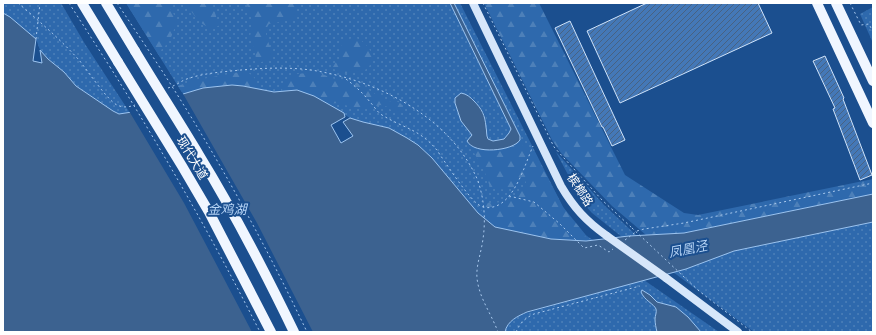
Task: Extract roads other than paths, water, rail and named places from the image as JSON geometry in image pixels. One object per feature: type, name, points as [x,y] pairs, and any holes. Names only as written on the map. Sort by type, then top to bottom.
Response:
[{"type":"main road","name":"现代大道","points":[[82,3],[114,65],[182,166],[205,205],[271,332]]},
{"type":"main road","name":"现代大道","points":[[106,3],[226,201],[294,332]]},
{"type":"main road","name":"槟榔路","points":[[473,3],[570,201],[584,218],[607,236],[738,332]]},
{"type":"main road","points":[[817,3],[873,123]]},
{"type":"main road","points":[[836,3],[873,82]]},
{"type":"water","points":[[450,3],[454,3],[520,136],[520,140],[510,147],[485,150],[471,145],[467,141],[472,135],[461,121],[455,103],[455,98],[461,93],[470,97],[481,110],[485,119],[488,139],[493,141],[504,139],[511,129]]},
{"type":"water","name":"金鸡湖","points":[[3,13],[36,39],[33,61],[42,63],[40,50],[48,59],[64,72],[76,86],[119,114],[132,112],[203,88],[232,85],[274,92],[297,90],[314,96],[344,113],[345,117],[331,125],[341,143],[353,136],[343,122],[350,118],[389,128],[418,145],[432,158],[478,213],[495,227],[551,239],[586,241],[629,236],[684,233],[873,194],[873,222],[734,251],[686,269],[527,312],[510,322],[505,332],[3,332]]},
{"type":"water","points":[[642,290],[657,302],[676,307],[688,317],[701,332],[657,332],[655,321],[656,309],[642,295]]},
{"type":"water label","name":"凤凰泾","points":[[688,249]]}]
